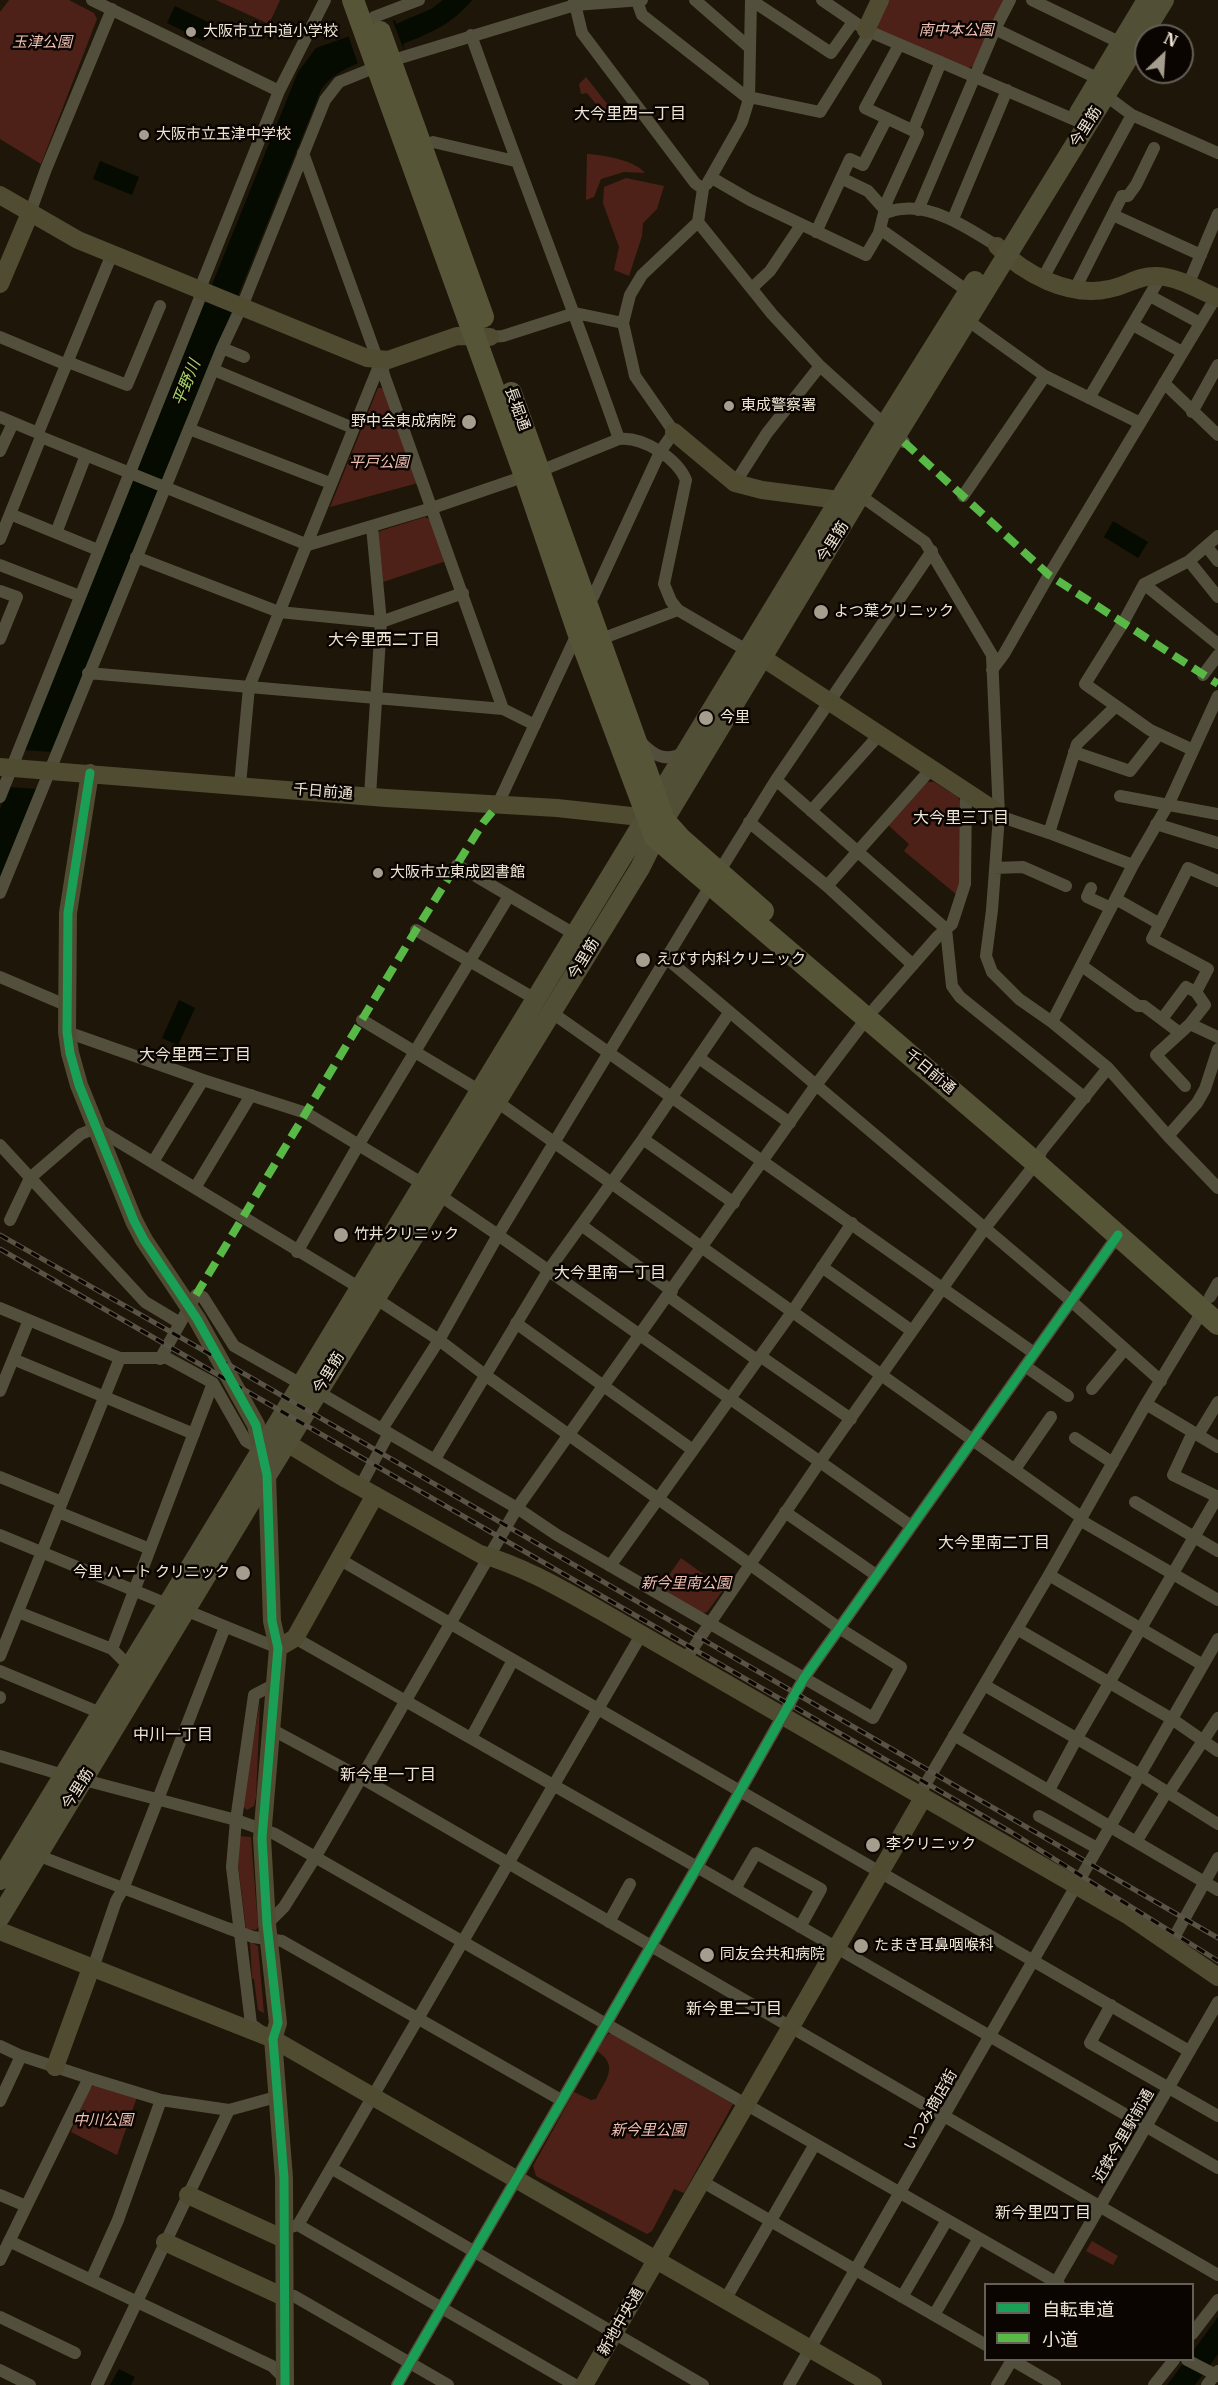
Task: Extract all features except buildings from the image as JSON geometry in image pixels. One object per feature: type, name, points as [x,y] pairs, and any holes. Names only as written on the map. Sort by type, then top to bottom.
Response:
[{"type":"highway","name":"長堀通","points":[[353,0],[371,18],[382,61],[482,337],[533,474],[601,639],[634,733],[656,819]]},
{"type":"highway","name":"長堀通","points":[[533,474],[578,632],[656,819]]},
{"type":"highway","name":"千日前通","points":[[656,819],[681,839],[714,879],[1213,1304]]},
{"type":"highway","name":"千日前通","points":[[1039,1157],[1118,1234],[1213,1304]]},
{"type":"main road","name":"今里筋","points":[[544,1006],[576,935],[656,819],[755,654],[839,500],[895,434],[967,320],[1002,251],[1075,120],[1102,87],[1164,0]]},
{"type":"main road","name":"今里筋","points":[[0,1880],[80,1780],[103,1714],[130,1667],[176,1607],[267,1475],[286,1443],[309,1388],[488,1096],[544,1006],[640,868],[656,819],[689,749],[861,496],[969,291],[1002,251],[1102,87],[1141,2]]},
{"type":"main road","name":"今里筋","points":[[0,1917],[80,1780],[260,1449],[276,1425],[309,1388]]},
{"type":"street","points":[[92,0],[279,91]]},
{"type":"street","points":[[0,797],[9,768],[131,474],[200,300],[279,91],[325,0]]},
{"type":"street","points":[[371,18],[419,0]]},
{"type":"street","points":[[637,0],[642,15],[749,98],[820,112],[880,0]]},
{"type":"street","points":[[0,893],[164,487],[214,370],[238,305],[325,100],[334,86],[382,61],[574,3],[642,0]]},
{"type":"street","points":[[695,0],[750,48]]},
{"type":"street","points":[[699,186],[712,178],[742,122],[749,98],[751,0]]},
{"type":"street","points":[[751,0],[831,53],[863,28]]},
{"type":"street","points":[[822,0],[863,28],[1075,120]]},
{"type":"street","points":[[918,210],[974,76],[1010,0]]},
{"type":"street","points":[[1032,0],[1121,43]]},
{"type":"street","points":[[574,3],[582,33],[699,186],[698,222],[820,366],[895,434]]},
{"type":"street","points":[[0,284],[112,9]]},
{"type":"street","points":[[995,29],[1102,87],[1132,115],[1218,153]]},
{"type":"street","points":[[471,35],[516,161],[575,313],[619,439]]},
{"type":"street","points":[[712,178],[750,200],[866,255],[886,212],[887,201],[918,133],[865,108],[899,45]]},
{"type":"street","points":[[913,130],[941,62]]},
{"type":"street","points":[[953,219],[1007,90]]},
{"type":"street","points":[[1043,278],[1132,115]]},
{"type":"street","points":[[816,231],[850,159],[863,165],[887,118]]},
{"type":"street","points":[[415,149],[433,142],[516,161]]},
{"type":"street","points":[[1074,291],[1122,196],[1128,196],[1136,185],[1154,148]]},
{"type":"street","points":[[303,153],[503,709]]},
{"type":"street","points":[[841,178],[868,191],[886,212]]},
{"type":"street","points":[[0,195],[78,240],[379,361],[457,336],[503,336],[575,313],[623,323]]},
{"type":"street","points":[[886,212],[902,208],[953,219],[1043,278],[1074,291],[1101,291],[1142,277],[1161,276],[1217,298],[1182,352],[1005,654],[992,670]]},
{"type":"street","points":[[1188,285],[1218,214]]},
{"type":"street","points":[[1113,215],[1201,255]]},
{"type":"street","points":[[698,222],[642,275],[630,295],[623,323],[635,376],[674,432],[735,483],[762,490],[839,500]]},
{"type":"street","points":[[752,288],[770,271],[801,225]]},
{"type":"street","points":[[879,229],[969,291]]},
{"type":"street","points":[[0,539],[112,254]]},
{"type":"street","points":[[1089,398],[1161,276]]},
{"type":"street","points":[[1150,296],[1200,323]]},
{"type":"street","points":[[0,337],[128,385],[160,306]]},
{"type":"street","points":[[967,320],[1045,376],[1140,423]]},
{"type":"street","points":[[1133,325],[1182,352]]},
{"type":"street","points":[[222,348],[244,357]]},
{"type":"street","points":[[240,785],[249,687],[308,545],[379,361]]},
{"type":"street","points":[[1192,412],[1218,365]]},
{"type":"street","points":[[735,483],[767,433],[820,366]]},
{"type":"street","points":[[214,370],[353,428]]},
{"type":"street","points":[[963,496],[1045,376]]},
{"type":"street","points":[[1164,383],[1218,435]]},
{"type":"street","points":[[0,417],[131,474],[308,545],[432,508],[533,474],[619,439],[631,438],[660,452],[683,472],[686,480],[664,584],[670,601],[678,610],[755,654],[831,702],[966,791],[999,816],[1132,866]]},
{"type":"street","points":[[0,451],[12,423]]},
{"type":"street","points":[[189,429],[330,483]]},
{"type":"street","points":[[586,600],[593,597],[660,452],[674,432]]},
{"type":"street","points":[[56,533],[86,455]]},
{"type":"street","points":[[861,496],[925,542],[992,655],[999,816],[986,956],[992,972],[1002,984],[1108,1068],[1168,1137],[1218,1188]]},
{"type":"street","points":[[10,514],[98,550]]},
{"type":"street","points":[[370,796],[381,622],[372,527]]},
{"type":"street","points":[[1193,750],[1159,734],[1085,684],[1124,623],[1144,584],[1189,561],[1218,536]]},
{"type":"street","points":[[1207,547],[1218,561]]},
{"type":"street","points":[[278,1648],[295,1638],[339,1559],[367,1491],[386,1431],[498,1235],[749,822],[932,551]]},
{"type":"street","points":[[136,557],[279,612],[381,622],[463,593]]},
{"type":"street","points":[[1189,561],[1218,597]]},
{"type":"street","points":[[0,566],[80,596]]},
{"type":"street","points":[[1144,584],[1218,644]]},
{"type":"street","points":[[0,591],[17,597],[0,639]]},
{"type":"street","points":[[601,639],[678,610]]},
{"type":"street","points":[[497,806],[578,632]]},
{"type":"street","points":[[1203,675],[1218,655]]},
{"type":"street","points":[[88,674],[503,709],[534,725]]},
{"type":"street","points":[[1052,1022],[1132,866],[1168,804],[1218,696]]},
{"type":"street","points":[[1049,833],[1077,744],[1116,706]]},
{"type":"street","points":[[634,733],[649,750],[663,758],[676,757],[689,749]]},
{"type":"street","points":[[1074,752],[1130,771],[1159,734]]},
{"type":"street","points":[[811,811],[879,735]]},
{"type":"street","name":"千日前通","points":[[9,768],[601,812],[656,819]]},
{"type":"street","points":[[827,886],[931,769]]},
{"type":"street","points":[[90,773],[68,913],[70,1053],[96,1128],[134,1221],[144,1240],[189,1307],[256,1425],[267,1475],[272,1621],[278,1648],[262,1828],[267,1932],[278,2023],[273,2039],[276,2097],[289,2231],[284,2296],[289,2383]]},
{"type":"street","points":[[776,780],[946,929],[952,986],[960,996],[1085,1098]]},
{"type":"street","points":[[267,1932],[316,1856],[517,1508],[816,1085],[871,1013],[952,924],[965,884],[966,791]]},
{"type":"street","points":[[1120,796],[1218,814]]},
{"type":"street","points":[[749,822],[827,886],[913,965]]},
{"type":"street","points":[[1156,824],[1218,843]]},
{"type":"street","points":[[457,865],[576,935]]},
{"type":"street","points":[[995,868],[1023,867],[1066,886]]},
{"type":"street","points":[[1196,992],[1208,969],[1152,939],[1188,868],[1218,881]]},
{"type":"street","points":[[1091,888],[1087,897],[1113,904],[1160,924]]},
{"type":"street","points":[[297,1252],[359,1144],[509,896]]},
{"type":"street","points":[[416,930],[544,1006],[1034,1353]]},
{"type":"street","points":[[666,958],[1070,1300],[1161,1381]]},
{"type":"street","points":[[1082,966],[1138,1006],[1144,1006],[1180,1033]]},
{"type":"street","points":[[0,977],[68,1006]]},
{"type":"street","points":[[1162,1019],[1186,987],[1196,992],[1205,1005],[1190,1024],[1156,1055],[1185,1086]]},
{"type":"street","points":[[435,1459],[548,1271],[643,1139],[729,1013]]},
{"type":"street","points":[[362,1020],[488,1096],[555,1142],[1015,1469],[1081,1517],[1085,1523],[1218,1600]]},
{"type":"street","points":[[1190,1024],[1218,1037]]},
{"type":"street","points":[[68,1032],[203,1080],[306,1113],[359,1144],[498,1235],[641,1335],[728,1400],[910,1526]]},
{"type":"street","points":[[1168,1137],[1201,1096],[1218,1049]]},
{"type":"street","points":[[699,1058],[790,1124]]},
{"type":"street","points":[[685,1660],[819,1463],[985,1228],[1108,1068]]},
{"type":"street","points":[[153,1162],[203,1080]]},
{"type":"street","points":[[195,1188],[251,1095]]},
{"type":"street","points":[[96,1128],[368,1293],[439,1340],[839,1628],[901,1667],[873,1718],[557,1536],[517,1508],[435,1459],[234,1346],[203,1297],[196,1295],[160,1359]]},
{"type":"street","points":[[10,1220],[30,1178],[81,1134],[96,1128]]},
{"type":"street","points":[[643,1139],[734,1203]]},
{"type":"street","points":[[0,1146],[145,1302],[180,1323]]},
{"type":"street","points":[[610,1566],[792,1312],[852,1223]]},
{"type":"street","points":[[581,1225],[758,1358],[851,1419]]},
{"type":"street","points":[[397,2385],[804,1678],[1118,1234]]},
{"type":"street","points":[[822,1267],[912,1331]]},
{"type":"street","points":[[923,1798],[922,1790],[1049,1575],[1146,1404],[1213,1304]]},
{"type":"street","points":[[0,1308],[120,1358],[167,1358],[213,1383],[246,1441],[260,1449]]},
{"type":"street","points":[[0,1391],[8,1362],[29,1320]]},
{"type":"street","points":[[516,1323],[693,1450]]},
{"type":"street","points":[[1092,1389],[1125,1349]]},
{"type":"street","points":[[0,1656],[5,1629],[18,1612],[120,1358]]},
{"type":"street","points":[[8,1362],[194,1434]]},
{"type":"street","points":[[1025,1366],[1068,1396]]},
{"type":"street","points":[[112,1648],[213,1383]]},
{"type":"street","points":[[1049,1790],[1218,1496],[1173,1475],[1195,1433],[1218,1402]]},
{"type":"street","points":[[1146,1404],[1218,1447]]},
{"type":"street","points":[[1015,1469],[1051,1417]]},
{"type":"street","points":[[276,1425],[286,1443],[367,1491],[480,1554],[550,1582],[1076,1886],[1171,1943],[1218,1977]]},
{"type":"street","points":[[1075,1438],[1113,1463]]},
{"type":"street","points":[[0,1477],[150,1549]]},
{"type":"street","points":[[1135,1502],[1218,1551]]},
{"type":"street","points":[[785,1512],[876,1575]]},
{"type":"street","points":[[0,1535],[278,1648]]},
{"type":"street","points":[[339,1559],[1190,2051]]},
{"type":"street","points":[[1049,1575],[1203,1665]]},
{"type":"street","points":[[18,1612],[112,1648],[130,1667]]},
{"type":"street","points":[[55,2067],[116,1901],[123,1889],[225,1627]]},
{"type":"street","points":[[1017,1629],[1172,1719],[1218,1751]]},
{"type":"street","points":[[289,2231],[331,2168],[641,1635]]},
{"type":"street","points":[[295,1638],[1218,2168]]},
{"type":"street","name":"いつみ商店街","points":[[789,2385],[1218,1639]]},
{"type":"street","points":[[471,1738],[513,1660]]},
{"type":"street","points":[[0,1671],[103,1714]]},
{"type":"street","points":[[275,1684],[255,1695],[236,1820],[232,1867],[251,2024],[273,2039],[873,2385]]},
{"type":"street","points":[[984,1685],[1140,1775],[1218,1824]]},
{"type":"street","points":[[1136,1842],[1218,1718]]},
{"type":"street","points":[[271,1729],[360,1777],[1218,2275]]},
{"type":"street","points":[[954,1735],[1218,1890]]},
{"type":"street","points":[[0,1756],[80,1780],[262,1828],[316,1856],[463,1940],[1055,2283]]},
{"type":"street","name":"新地中央通","points":[[584,2385],[923,1798]]},
{"type":"street","points":[[1039,1816],[1097,1848]]},
{"type":"street","points":[[735,1889],[756,1853],[820,1889],[800,1927]]},
{"type":"street","points":[[38,1855],[240,1933],[267,1932],[561,2100]]},
{"type":"street","points":[[1171,1943],[1218,1858]]},
{"type":"street","points":[[609,1922],[630,1884]]},
{"type":"street","points":[[0,1931],[273,2039]]},
{"type":"street","name":"近鉄今里駅前通","points":[[1058,2283],[1218,2002]]},
{"type":"street","points":[[1111,2005],[1090,2043],[1218,2116]]},
{"type":"street","points":[[0,2046],[21,2056],[161,2100],[229,2110],[276,2097]]},
{"type":"street","points":[[0,2101],[3,2085],[21,2056]]},
{"type":"street","points":[[0,2260],[89,2078]]},
{"type":"street","points":[[91,2280],[118,2220],[161,2100]]},
{"type":"street","points":[[97,2385],[229,2110]]},
{"type":"street","points":[[725,2300],[815,2144]]},
{"type":"street","points":[[331,2168],[703,2385]]},
{"type":"street","points":[[703,2182],[984,2344]]},
{"type":"street","points":[[0,2195],[26,2206]]},
{"type":"street","points":[[188,2195],[289,2231],[441,2307],[575,2385]]},
{"type":"street","points":[[902,2297],[946,2220]]},
{"type":"street","points":[[934,2316],[979,2238]]},
{"type":"street","points":[[9,2241],[272,2366],[289,2383]]},
{"type":"street","points":[[165,2242],[284,2296],[294,2296],[448,2385]]},
{"type":"street","points":[[1194,2331],[1218,2300]]},
{"type":"street","points":[[0,2317],[75,2353]]},
{"type":"street","points":[[997,2385],[1011,2361]]},
{"type":"street","points":[[1014,2361],[1055,2385]]},
{"type":"street","points":[[1154,2385],[1173,2361]]},
{"type":"street","points":[[1189,2361],[1214,2376]]},
{"type":"street","points":[[0,2370],[30,2385]]},
{"type":"green space","name":"玉津公園","points":[[9,0],[69,0],[94,13],[97,19],[41,164],[0,139],[0,12]]},
{"type":"green space","points":[[216,0],[280,0],[269,24]]},
{"type":"green space","name":"南中本公園","points":[[888,0],[1005,0],[974,66],[968,68],[878,32],[876,27]]},
{"type":"green space","points":[[586,77],[615,114],[609,120],[587,93],[581,94],[579,84]]},
{"type":"green space","points":[[587,154],[626,162],[640,168],[645,173],[624,172],[601,179],[594,197],[586,200]]},
{"type":"green space","points":[[626,178],[664,186],[657,209],[643,223],[642,236],[629,276],[614,270],[619,247],[603,203],[604,187]]},
{"type":"green space","name":"平戸公園","points":[[378,388],[384,388],[418,483],[330,507]]},
{"type":"green space","points":[[425,517],[431,520],[446,561],[383,582],[377,534],[380,531]]},
{"type":"green space","points":[[927,782],[934,782],[958,797],[960,801],[960,883],[957,895],[904,851],[909,844],[888,825]]},
{"type":"green space","name":"新今里南公園","points":[[681,1558],[724,1589],[707,1612],[703,1613],[659,1589]]},
{"type":"green space","points":[[260,1702],[256,1797],[254,1806],[247,1810],[244,1807],[244,1795]]},
{"type":"green space","points":[[239,1836],[251,1837],[258,1927],[256,1930],[246,1929],[238,1865]]},
{"type":"green space","points":[[250,1942],[258,1946],[264,2013],[258,2010],[252,1978]]},
{"type":"green space","name":"新今里公園","points":[[608,2034],[612,2034],[733,2104],[684,2193],[674,2189],[652,2231],[647,2234],[536,2176],[533,2166],[574,2092],[591,2100],[596,2099],[609,2068],[608,2062],[597,2051]]},
{"type":"green space","name":"中川公園","points":[[95,2085],[137,2097],[117,2155],[71,2132],[90,2088]]},
{"type":"green space","points":[[1092,2241],[1118,2256],[1113,2265],[1086,2251]]},
{"type":"water","name":"平野川","points":[[443,0],[472,0],[449,22],[403,44],[404,49],[348,68],[328,81],[321,90],[0,885],[0,809],[298,72],[316,48],[395,20],[396,24],[431,9]]},
{"type":"water","points":[[175,6],[212,24],[204,41],[167,23]]},
{"type":"water","points":[[100,161],[139,177],[132,195],[93,179]]},
{"type":"water","points":[[1113,521],[1148,542],[1138,558],[1104,537]]},
{"type":"water","points":[[179,1000],[195,1008],[178,1045],[162,1038]]},
{"type":"water","points":[[1218,2317],[1218,2354],[1195,2385],[1167,2385],[1185,2361],[1194,2361],[1194,2350]]},
{"type":"water","points":[[119,2369],[135,2377],[131,2385],[110,2385]]},
{"type":"pier","points":[[392,19],[404,50],[359,67],[348,35]]},
{"type":"pier","points":[[23,750],[54,752],[39,789],[7,787]]},
{"type":"railway","points":[[0,1235],[229,1365],[1218,1938]]},
{"type":"railway","points":[[0,1249],[1011,1832],[1218,1961]]},
{"type":"marked path","points":[[904,442],[1049,575],[1218,684]]},
{"type":"marked path","points":[[196,1295],[416,930],[483,823],[497,806]]},
{"type":"cycle path","points":[[90,773],[68,913],[67,1032],[70,1053],[79,1085],[134,1221],[144,1240],[197,1319],[256,1425],[267,1475],[272,1621],[278,1648],[262,1838],[267,1924],[278,2023],[273,2039],[284,2178],[285,2385]]},
{"type":"cycle path","points":[[397,2385],[804,1678],[1118,1235]]},
{"type":"place","name":"大阪市立中道小学校","points":[[191,32]]},
{"type":"place","name":"大阪市立玉津中学校","points":[[144,135]]},
{"type":"place","name":"東成警察署","points":[[729,406]]},
{"type":"place","name":"野中会東成病院","points":[[469,422]]},
{"type":"place","name":"よつ葉クリニック","points":[[821,612]]},
{"type":"place","name":"今里","points":[[706,718]]},
{"type":"place","name":"大阪市立東成図書館","points":[[378,873]]},
{"type":"place","name":"えびす内科クリニック","points":[[643,960]]},
{"type":"place","name":"竹井クリニック","points":[[341,1235]]},
{"type":"place","name":"今里 ハート クリニック","points":[[243,1573]]},
{"type":"place","name":"李クリニック","points":[[873,1845]]},
{"type":"place","name":"たまき耳鼻咽喉科","points":[[861,1946]]},
{"type":"place","name":"同友会共和病院","points":[[707,1955]]},
{"type":"district","name":"大今里西一丁目","points":[[630,114]]},
{"type":"district","name":"大今里西二丁目","points":[[384,640]]},
{"type":"district","name":"大今里三丁目","points":[[961,818]]},
{"type":"district","name":"大今里西三丁目","points":[[195,1055]]},
{"type":"district","name":"大今里南一丁目","points":[[610,1273]]},
{"type":"district","name":"大今里南二丁目","points":[[994,1543]]},
{"type":"district","name":"中川一丁目","points":[[173,1735]]},
{"type":"district","name":"新今里一丁目","points":[[388,1775]]},
{"type":"district","name":"新今里二丁目","points":[[734,2009]]},
{"type":"district","name":"新今里四丁目","points":[[1043,2213]]}]
